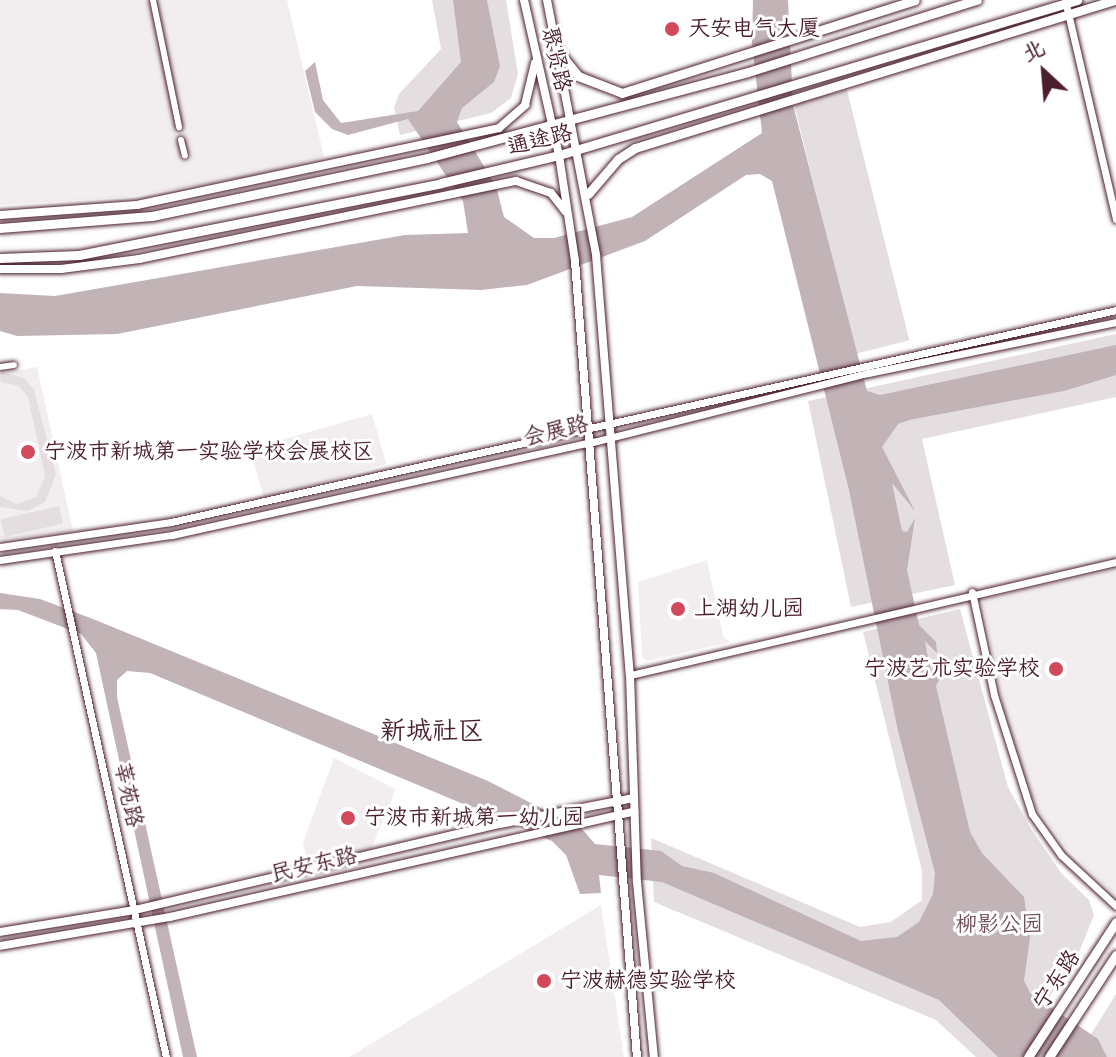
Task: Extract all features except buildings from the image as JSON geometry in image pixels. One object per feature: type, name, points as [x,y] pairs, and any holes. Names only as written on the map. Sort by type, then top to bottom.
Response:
[{"type":"main road","name":"聚贤路","points":[[524,0],[559,155],[575,261],[593,442],[615,813],[637,1057]]},
{"type":"main road","name":"聚贤路","points":[[547,0],[588,194],[596,255],[612,422],[630,675],[637,882],[654,1057]]},
{"type":"main road","points":[[558,51],[585,81],[622,93],[915,0]]},
{"type":"main road","name":"通途路","points":[[0,228],[152,216],[427,158],[748,72],[977,0]]},
{"type":"main road","name":"通途路","points":[[0,258],[79,255],[441,183],[559,155],[799,80],[1077,0]]},
{"type":"main road","points":[[588,194],[618,159],[635,148],[1115,0]]},
{"type":"main road","points":[[0,215],[137,205],[471,135],[515,119],[532,88],[535,51]]},
{"type":"main road","points":[[0,269],[61,269],[139,259],[516,181],[551,193],[568,216]]},
{"type":"main road","name":"民安东路","points":[[0,932],[169,903],[500,824],[634,798]]},
{"type":"main road","name":"民安东路","points":[[0,946],[170,917],[575,822],[634,812]]},
{"type":"main road","name":"宁东路","points":[[1028,1057],[1116,922]]},
{"type":"main road","name":"宁东路","points":[[1049,1057],[1116,955]]},
{"type":"street","points":[[153,0],[179,127]]},
{"type":"street","points":[[1066,2],[1116,219]]},
{"type":"street","points":[[181,140],[185,156]]},
{"type":"street","name":"会展路","points":[[0,547],[171,522],[868,363],[1116,310]]},
{"type":"street","name":"会展路","points":[[0,560],[172,535],[593,442],[868,373],[1116,322]]},
{"type":"street","points":[[0,367],[14,365]]},
{"type":"street","name":"莘苑路","points":[[53,541],[166,1057]]},
{"type":"street","points":[[630,675],[926,606],[972,592],[1116,562]]},
{"type":"street","points":[[972,592],[994,695],[1032,814],[1061,855],[1116,906]]},
{"type":"shaded area","points":[[0,0],[287,0],[324,157],[248,177],[124,197],[0,205]]},
{"type":"shaded area","points":[[453,0],[487,0],[500,66],[494,82],[462,108],[457,122],[496,186],[504,217],[534,238],[554,238],[632,217],[762,133],[752,42],[753,0],[788,0],[793,105],[867,391],[880,395],[1116,345],[1116,375],[1064,391],[909,420],[898,424],[882,447],[915,511],[892,483],[902,531],[907,532],[915,518],[907,570],[919,625],[936,642],[937,653],[925,641],[934,675],[938,660],[942,674],[936,686],[970,832],[982,853],[1024,897],[1030,938],[1024,981],[1031,994],[1098,1039],[1107,1057],[998,1057],[939,1000],[662,882],[599,875],[601,893],[580,894],[566,855],[552,841],[150,673],[127,671],[117,680],[117,697],[197,1057],[183,1057],[96,653],[81,634],[18,610],[0,609],[0,593],[40,599],[93,619],[488,781],[582,829],[595,844],[661,851],[682,866],[714,873],[861,941],[897,937],[919,922],[933,894],[935,873],[898,731],[849,490],[772,181],[760,174],[746,175],[645,241],[527,285],[481,290],[357,286],[117,334],[17,336],[0,331],[0,293],[55,296],[405,235],[468,233],[463,201],[408,119],[348,135],[332,129],[315,112],[305,71],[315,62],[323,100],[341,123],[418,111],[461,62]]},
{"type":"shaded area","name":"宁波市新城第一实验学校会展校区","points":[[37,367],[73,531],[0,540],[0,373]]},
{"type":"shaded area","points":[[372,414],[386,464],[264,499],[250,449]]},
{"type":"shaded area","name":"上湖幼儿园","points":[[707,560],[723,636],[730,642],[647,661],[642,657],[638,582]]},
{"type":"shaded area","name":"宁波艺术实验学校","points":[[1116,569],[1116,896],[1065,846],[1036,806],[1009,739],[982,599]]},
{"type":"shaded area","name":"宁波市新城第一幼儿园","points":[[334,758],[395,789],[394,794],[371,849],[308,864],[303,843]]},
{"type":"shaded area","name":"宁波赫德实验学校","points":[[601,905],[624,1057],[349,1057]]},
{"type":"green space","points":[[432,0],[506,0],[518,74],[511,98],[491,113],[400,135],[394,108],[399,94],[441,49]]},
{"type":"green space","points":[[847,90],[909,340],[856,354],[794,103]]},
{"type":"green space","points":[[1116,334],[1116,397],[922,439],[955,585],[851,607],[808,401]]},
{"type":"green space","points":[[1,372],[24,378],[34,390],[56,475],[45,502],[28,511],[0,507],[0,496],[16,504],[36,497],[45,476],[28,397],[19,386],[0,382]]},
{"type":"green space","points":[[59,506],[63,524],[5,537],[1,519]]},
{"type":"green space","name":"柳影公园","points":[[960,609],[1008,787],[1029,826],[1062,874],[1089,900],[1094,915],[1080,950],[1010,1057],[976,1057],[936,1020],[654,902],[651,838],[860,927],[891,922],[922,900],[922,871],[863,632]]},
{"type":"green space","points":[[1116,994],[1116,1057],[1077,1057]]},
{"type":"place","name":"天安电气大厦","points":[[672,29]]},
{"type":"place","name":"宁波市新城第一实验学校会展校区","points":[[28,452]]},
{"type":"place","name":"上湖幼儿园","points":[[678,609]]},
{"type":"place","name":"宁波艺术实验学校","points":[[1056,669]]},
{"type":"place","name":"宁波市新城第一幼儿园","points":[[348,818]]},
{"type":"place","name":"宁波赫德实验学校","points":[[544,981]]},
{"type":"district","name":"新城社区","points":[[432,732]]}]
